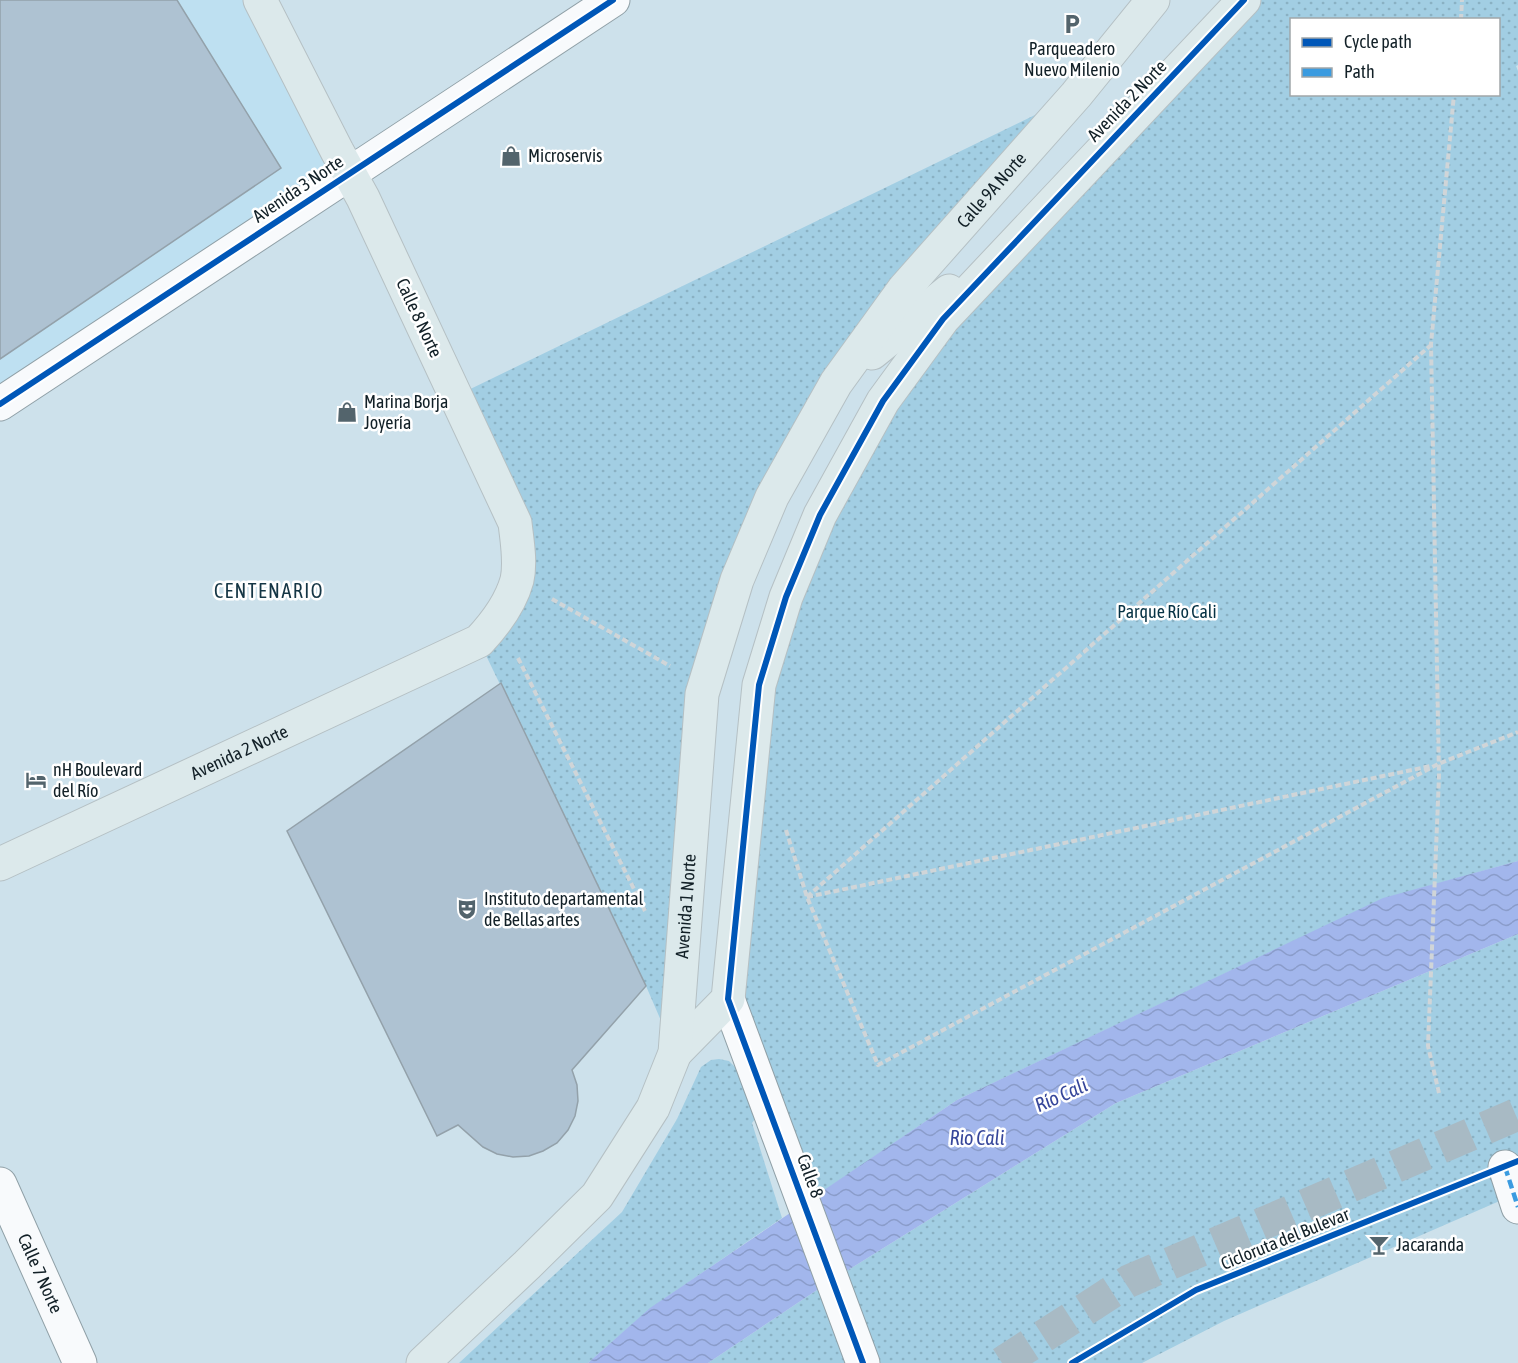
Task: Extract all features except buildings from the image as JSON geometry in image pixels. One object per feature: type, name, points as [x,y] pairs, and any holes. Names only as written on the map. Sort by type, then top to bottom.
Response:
[{"type":"main road","name":"Calle 8 Norte","points":[[260,0],[368,208],[515,523],[518,553],[517,580],[489,630]]},
{"type":"main road","name":"Calle 9A Norte","points":[[836,383],[904,289],[1076,94],[1153,0]]},
{"type":"main road","name":"Avenida 2 Norte","points":[[1032,224],[1244,0]]},
{"type":"main road","points":[[836,383],[1032,224]]},
{"type":"main road","points":[[675,1053],[728,999],[759,685],[786,597],[820,515],[883,401],[943,319],[1032,224]]},
{"type":"main road","name":"Avenida 1 Norte","points":[[423,1363],[528,1265],[597,1196],[653,1108],[675,1053],[702,694],[706,675],[737,580],[772,497],[836,383]]},
{"type":"main road","name":"Avenida 2 Norte","points":[[0,864],[489,630]]},
{"type":"street","name":"Avenida 3 Norte","points":[[0,404],[614,0]]},
{"type":"street","name":"Calle 8","points":[[728,999],[863,1363]]},
{"type":"street","points":[[1505,1167],[1518,1207]]},
{"type":"street","name":"Calle 7 Norte","points":[[0,1184],[80,1363]]},
{"type":"path","points":[[1461,18],[1462,0]]},
{"type":"path","points":[[1439,1093],[1428,1046],[1439,776],[1431,344],[1454,96]]},
{"type":"path","points":[[807,897],[1431,344]]},
{"type":"path","points":[[517,580],[677,670]]},
{"type":"path","points":[[489,630],[646,915]]},
{"type":"path","points":[[783,820],[807,897],[878,1065],[1438,765],[1518,732]]},
{"type":"path","points":[[807,897],[1438,765]]},
{"type":"shaded area","points":[[0,0],[260,0],[348,173],[0,404]]},
{"type":"green space","name":"Parque Río Cali","points":[[1244,0],[1518,0],[1518,65],[1516,66],[1518,71],[1518,861],[1383,899],[957,1100],[806,1203],[728,999],[756,704],[883,401]]},
{"type":"green space","points":[[1076,95],[836,383],[707,675],[675,1053],[646,986],[479,641],[517,581],[456,396]]},
{"type":"green space","points":[[1518,934],[1518,1193],[1224,1321],[1142,1363],[708,1363],[829,1282],[1116,1103]]},
{"type":"green space","points":[[711,1060],[729,1061],[735,1067],[755,1119],[752,1123],[782,1218],[651,1308],[588,1363],[459,1363],[622,1212],[677,1119],[701,1067]]},
{"type":"water","name":"Rio Cali","points":[[1518,861],[1518,934],[1116,1103],[829,1282],[708,1363],[588,1363],[650,1308],[957,1100],[1383,898]]},
{"type":"tunnel","points":[[1002,1363],[1129,1281],[1518,1114]]},
{"type":"marked path","points":[[1505,1167],[1518,1207]]},
{"type":"cycle path","points":[[0,404],[613,0]]},
{"type":"cycle path","points":[[863,1363],[728,999],[759,685],[786,597],[820,515],[883,401],[943,319],[1244,0]]},
{"type":"cycle path","name":"Cicloruta del Bulevar","points":[[1072,1363],[1196,1290],[1518,1161]]},
{"type":"place","name":"Parqueadero Nuevo Milenio","points":[[1072,24]]},
{"type":"place","name":"Microservis","points":[[511,156]]},
{"type":"place","name":"Marina Borja Joyería","points":[[347,412]]},
{"type":"place","name":"nH Boulevard del Río","points":[[36,780]]},
{"type":"place","name":"Instituto departamental de Bellas artes","points":[[467,909]]},
{"type":"place","name":"Jacaranda","points":[[1379,1245]]},
{"type":"district","name":"CENTENARIO","points":[[269,591]]},
{"type":"water label","name":"Río Cali","points":[[1061,1095]]}]
